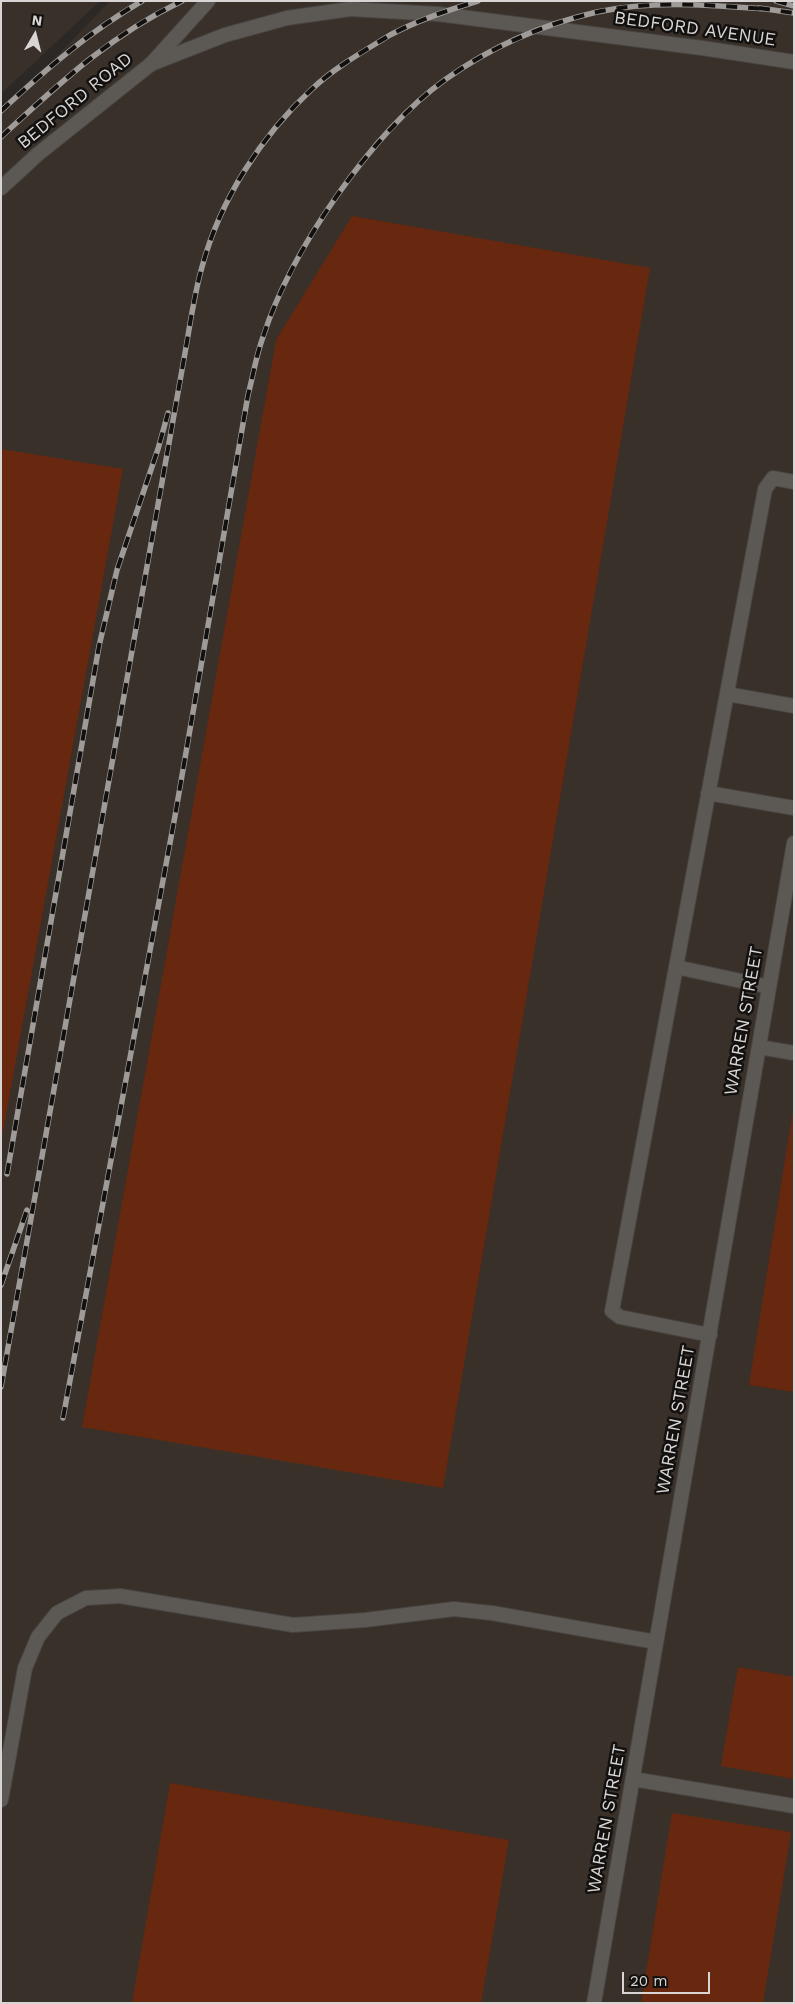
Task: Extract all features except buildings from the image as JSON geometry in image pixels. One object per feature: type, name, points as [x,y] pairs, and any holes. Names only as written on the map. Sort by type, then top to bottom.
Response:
[{"type":"street","points":[[151,64],[208,1]]},
{"type":"street","name":"BEDFORD AVENUE","points":[[151,64],[234,32],[287,18],[350,9],[438,14],[702,48],[793,62]]},
{"type":"street","name":"BEDFORD ROAD","points":[[1,188],[38,154],[151,64]]},
{"type":"street","points":[[710,1335],[620,1317],[612,1311],[765,489],[773,478],[794,482]]},
{"type":"street","points":[[727,694],[794,706]]},
{"type":"street","points":[[708,793],[794,808]]},
{"type":"street","name":"WARREN STREET","points":[[594,2003],[769,987],[788,913],[794,843]]},
{"type":"street","points":[[676,967],[769,987]]},
{"type":"street","points":[[759,1047],[794,1053]]},
{"type":"street","points":[[1,1800],[26,1668],[38,1637],[57,1614],[86,1598],[120,1596],[293,1625],[365,1620],[454,1609],[492,1613],[656,1642]]},
{"type":"street","points":[[633,1779],[794,1806]]},
{"type":"shaded area","points":[[1,1],[100,1],[1,94]]},
{"type":"shaded area","points":[[110,1],[794,1],[794,2003],[1,2003],[1,114]]},
{"type":"railway","points":[[1,111],[68,52],[104,25],[142,1]]},
{"type":"railway","points":[[1,137],[65,79],[108,45],[131,29],[182,1]]},
{"type":"railway","points":[[1,1387],[192,310],[210,242],[231,194],[245,170],[276,127],[312,89],[339,67],[390,35],[433,16],[478,1]]},
{"type":"railway","points":[[776,1],[794,6]]},
{"type":"railway","points":[[63,1418],[175,816],[248,395],[263,337],[293,267],[337,195],[390,129],[446,79],[481,57],[518,38],[557,23],[618,8],[681,4],[766,9]]},
{"type":"railway","points":[[759,8],[794,13]]},
{"type":"railway","points":[[7,1174],[99,646],[117,570],[158,449],[168,413]]},
{"type":"railway","points":[[1,1285],[27,1210]]}]
